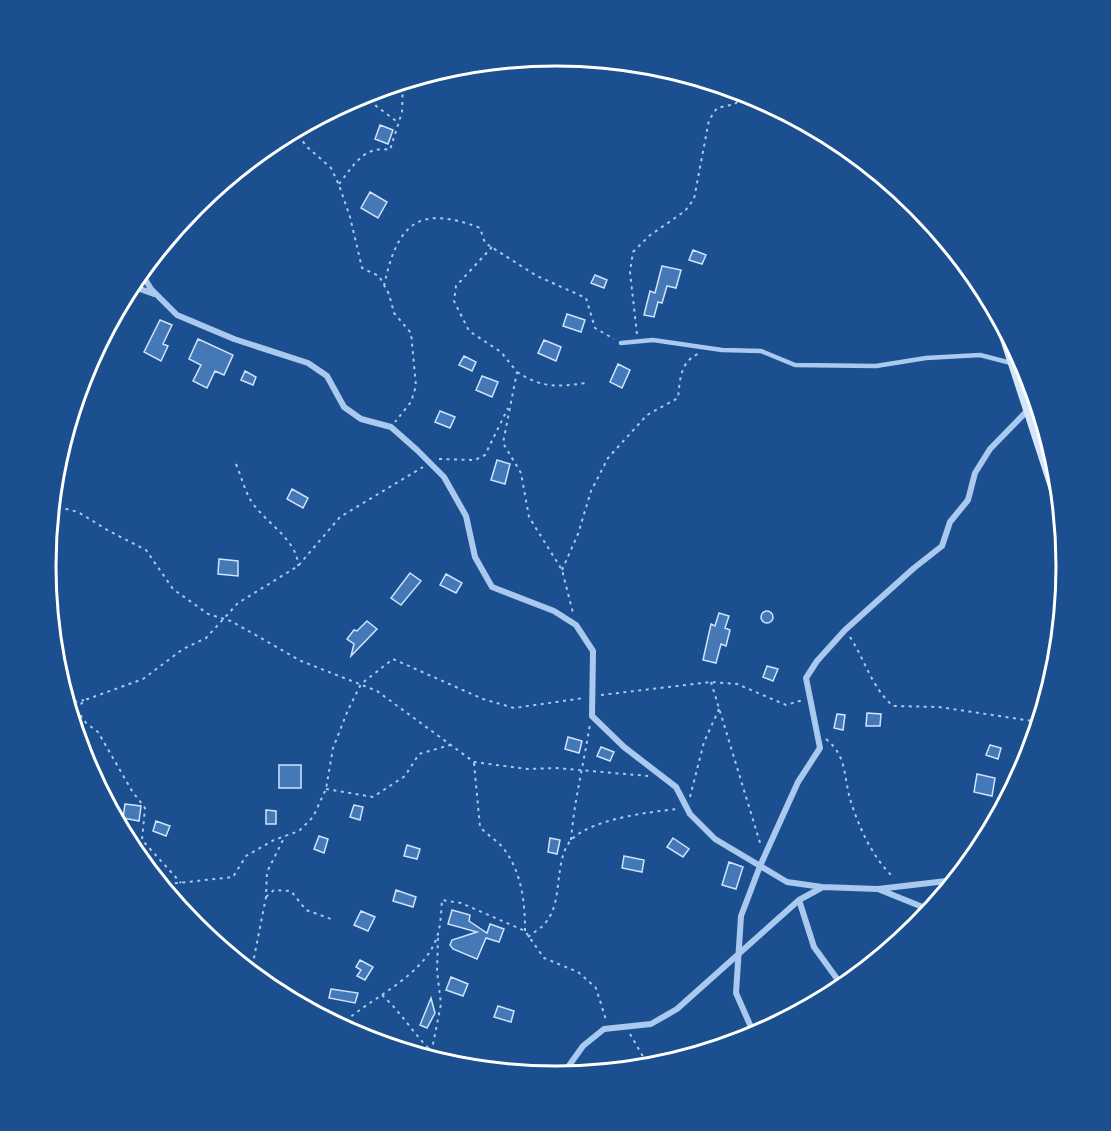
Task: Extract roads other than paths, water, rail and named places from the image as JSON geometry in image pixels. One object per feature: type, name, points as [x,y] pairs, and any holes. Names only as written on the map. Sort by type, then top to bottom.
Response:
[{"type":"main road","points":[[1017,375],[1042,452]]},
{"type":"street","points":[[146,279],[158,296],[177,315],[234,339],[308,363],[327,376],[344,407],[362,419],[391,427],[430,463],[444,477],[466,516],[475,557],[492,587],[554,611],[576,625],[593,651],[592,716],[624,747],[676,786],[687,808],[715,840],[787,882],[822,887],[878,889],[942,882]]},
{"type":"street","points":[[139,289],[158,296]]},
{"type":"street","points":[[750,1026],[736,993],[741,916],[760,866],[798,782],[820,748],[806,678],[817,661],[845,630],[942,546],[950,522],[968,500],[975,473],[990,449],[1028,410]]},
{"type":"street","points":[[569,1065],[583,1046],[604,1029],[651,1024],[677,1009],[799,900],[822,887]]},
{"type":"street","points":[[878,889],[921,906]]},
{"type":"street","points":[[799,900],[814,947],[837,978]]},
{"type":"lane","points":[[621,342],[653,340],[709,348],[761,351],[795,365],[876,366],[926,358],[980,355],[1012,364]]}]
